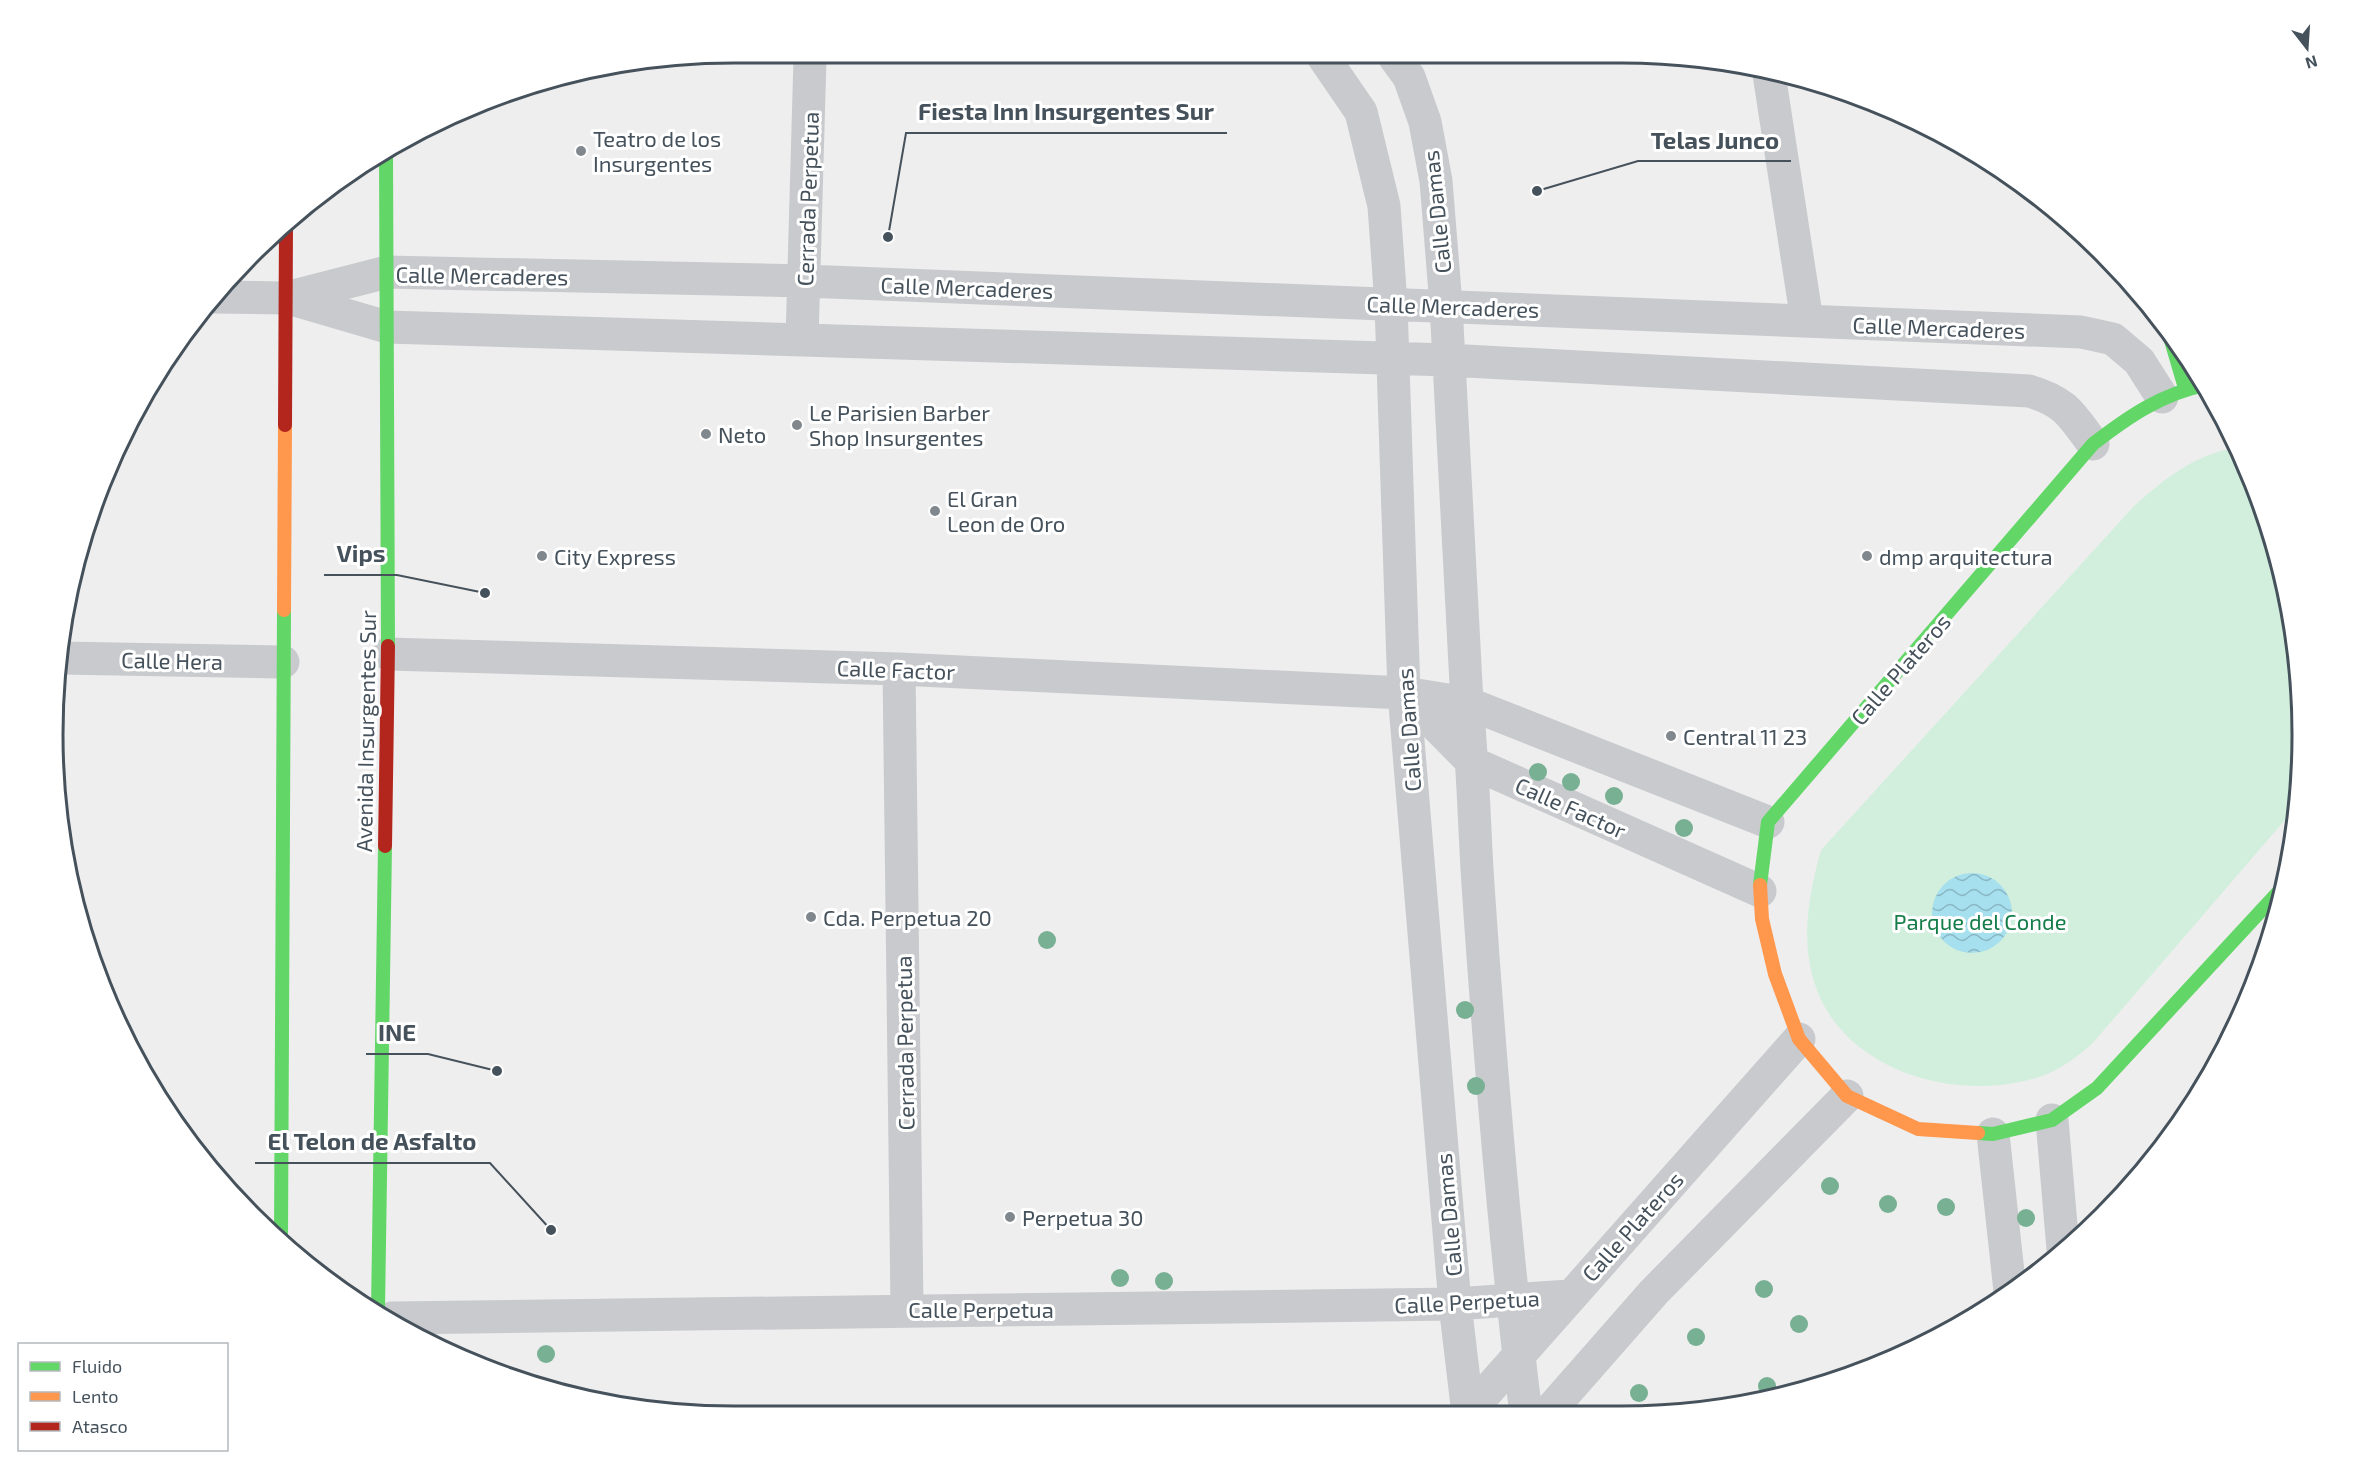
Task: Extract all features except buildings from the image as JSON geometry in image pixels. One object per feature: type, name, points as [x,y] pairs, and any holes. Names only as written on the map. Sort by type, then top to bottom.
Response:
[{"type":"main road","name":"Avenida Insurgentes Sur","points":[[378,1303],[388,654],[386,161]]},
{"type":"main road","points":[[281,1229],[286,236]]},
{"type":"main road","points":[[2171,350],[2174,392]]},
{"type":"main road","name":"Calle Plateros","points":[[1768,822],[2094,444],[2125,419],[2174,392],[2195,387]]},
{"type":"main road","points":[[1768,822],[1760,891],[1767,946],[1799,1039],[1847,1096],[1918,1130],[1993,1134],[2052,1119],[2097,1088],[2271,900]]},
{"type":"main road","points":[[2264,907],[2268,911]]},
{"type":"street","name":"Cerrada Perpetua","points":[[802,340],[810,63]]},
{"type":"street","name":"Calle Damas","points":[[1327,63],[1361,112],[1384,206],[1391,304],[1404,693],[1455,1304],[1467,1406]]},
{"type":"street","name":"Calle Damas","points":[[1399,63],[1409,77],[1425,122],[1436,181],[1446,305],[1478,883],[1513,1300],[1525,1406]]},
{"type":"street","points":[[1770,80],[1807,321]]},
{"type":"street","name":"Calle Mercaderes","points":[[286,298],[387,272],[805,281],[2080,332],[2113,339],[2174,392]]},
{"type":"street","points":[[226,297],[286,298],[387,327],[1448,360],[2029,391],[2053,398],[2061,404],[2094,444]]},
{"type":"street","name":"Calle Factor","points":[[388,654],[899,669],[1404,693],[1467,703],[1768,822]]},
{"type":"street","name":"Calle Hera","points":[[68,658],[283,662]]},
{"type":"street","name":"Cerrada Perpetua","points":[[899,669],[907,1310]]},
{"type":"street","name":"Calle Factor","points":[[1404,693],[1473,763],[1760,891]]},
{"type":"street","name":"Calle Plateros","points":[[1475,1406],[1519,1358],[1569,1296],[1799,1039]]},
{"type":"street","points":[[1553,1406],[1654,1292],[1847,1096]]},
{"type":"street","points":[[2052,1119],[2062,1240]]},
{"type":"street","points":[[1993,1134],[2009,1282]]},
{"type":"street","name":"Calle Perpetua","points":[[402,1318],[1455,1304],[1569,1296]]},
{"type":"green space","name":"Parque del Conde","points":[[2228,450],[2241,478],[2269,561],[2279,603],[2291,691],[2291,778],[2286,818],[2092,1044],[2069,1062],[2042,1076],[2013,1083],[1981,1086],[1950,1084],[1918,1077],[1889,1066],[1862,1049],[1840,1028],[1822,1002],[1814,983],[1807,945],[1807,926],[1812,888],[1821,850],[2134,506],[2181,469]]},
{"type":"water","points":[[1972,873],[1987,876],[2000,885],[2009,898],[2012,913],[2009,928],[2000,941],[1987,950],[1972,953],[1957,950],[1944,941],[1935,928],[1932,913],[1935,898],[1944,885],[1957,876]]},
{"type":"traffic: fast","points":[[386,161],[388,646]]},
{"type":"traffic: fast","points":[[2176,357],[2185,388]]},
{"type":"traffic: fast","points":[[1760,885],[1768,822],[2093,444],[2146,408],[2174,394],[2195,387]]},
{"type":"traffic: fast","points":[[281,1229],[284,610]]},
{"type":"traffic: fast","points":[[378,1303],[385,846]]},
{"type":"traffic: fast","points":[[1978,1133],[1993,1134],[2052,1120],[2097,1088],[2271,900]]},
{"type":"traffic: slow","points":[[284,610],[285,425]]},
{"type":"traffic: slow","points":[[1760,885],[1762,919],[1775,974],[1799,1039],[1847,1096],[1918,1129],[1978,1133]]},
{"type":"traffic: jam","points":[[285,425],[286,236]]},
{"type":"traffic: jam","points":[[385,846],[388,646]]},
{"type":"place","name":"Teatro de los Insurgentes","points":[[581,151]]},
{"type":"place","name":"Telas Junco","points":[[1537,191]]},
{"type":"place","name":"Fiesta Inn Insurgentes Sur","points":[[888,237]]},
{"type":"place","name":"Le Parisien Barber Shop Insurgentes","points":[[797,425]]},
{"type":"place","name":"Neto","points":[[706,434]]},
{"type":"place","name":"El Gran Leon de Oro","points":[[935,511]]},
{"type":"place","name":"City Express","points":[[542,556]]},
{"type":"place","name":"dmp arquitectura","points":[[1867,556]]},
{"type":"place","name":"Vips","points":[[485,593]]},
{"type":"place","name":"Central 11 23","points":[[1671,736]]},
{"type":"place","name":"Cda. Perpetua 20","points":[[811,917]]},
{"type":"place","name":"INE","points":[[497,1071]]},
{"type":"place","name":"Perpetua 30","points":[[1010,1217]]},
{"type":"place","name":"El Telon de Asfalto","points":[[551,1230]]}]
